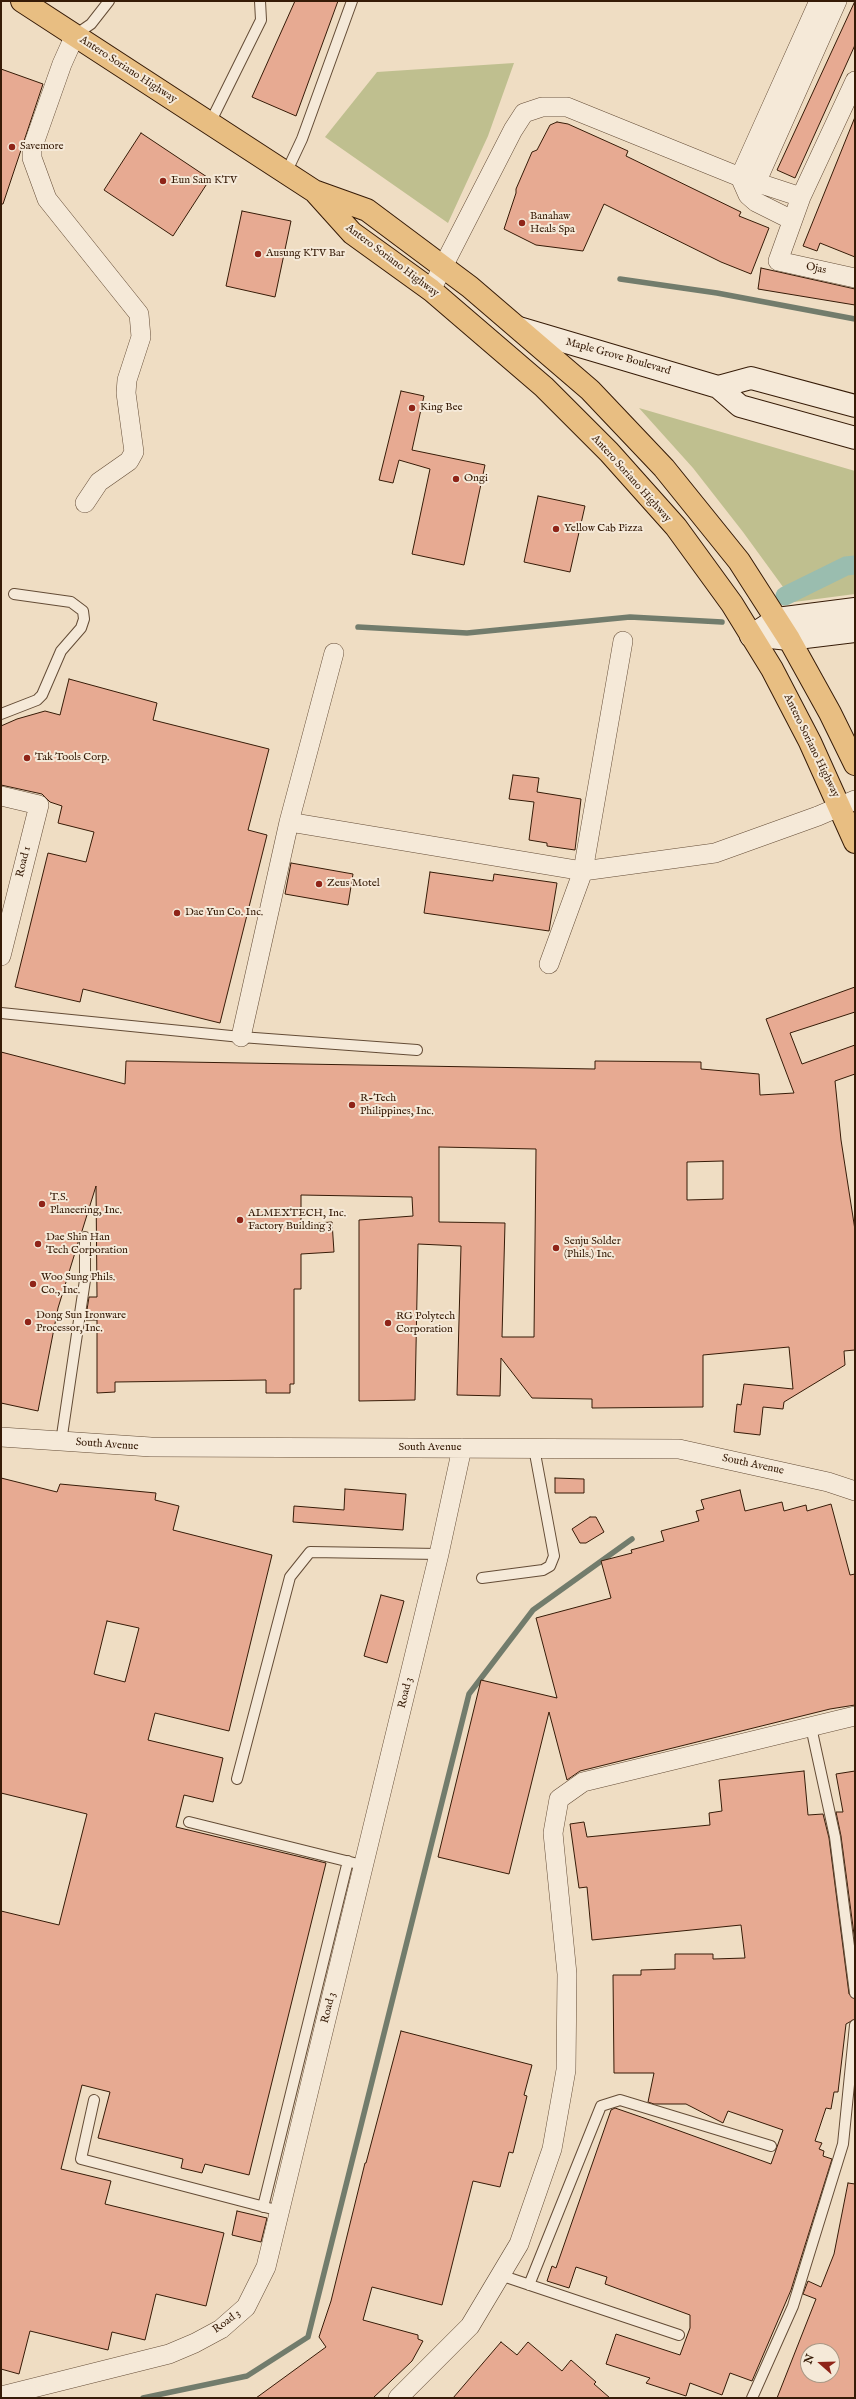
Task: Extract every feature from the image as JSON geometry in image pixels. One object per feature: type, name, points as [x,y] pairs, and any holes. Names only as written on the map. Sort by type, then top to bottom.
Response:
[{"type":"main road","name":"Antero Soriano Highway","points":[[22,1],[314,191],[367,210],[443,265],[519,328],[595,395],[664,468],[739,561],[789,639],[830,713],[855,764]]},
{"type":"main road","name":"Antero Soriano Highway","points":[[314,191],[352,233],[431,290],[534,379],[613,457],[695,552],[732,604],[848,804],[855,842]]},
{"type":"street","points":[[819,1],[748,180],[748,195],[756,202],[792,220],[801,197],[855,81]]},
{"type":"street","points":[[748,180],[837,1]]},
{"type":"street","points":[[75,35],[52,92],[32,149],[32,158],[47,199],[139,314],[141,337],[127,380],[126,394],[134,452],[129,461],[98,482],[85,503]]},
{"type":"street","points":[[431,290],[524,113],[542,107],[567,107],[748,180],[801,197]]},
{"type":"street","name":"Ojas","points":[[792,220],[778,260],[855,277]]},
{"type":"street","name":"Maple Grove Boulevard","points":[[519,328],[718,386],[740,406],[855,438]]},
{"type":"street","name":"Maple Grove Boulevard","points":[[718,386],[751,378],[855,406]]},
{"type":"street","points":[[751,636],[777,620],[855,609]]},
{"type":"street","points":[[751,636],[789,639],[855,631]]},
{"type":"street","points":[[549,964],[582,871],[623,641]]},
{"type":"street","points":[[241,1037],[289,822],[334,652]]},
{"type":"street","name":"Road 1","points":[[1,796],[39,805],[1,956]]},
{"type":"street","points":[[289,822],[582,871],[715,853],[848,804]]},
{"type":"street","name":"South Avenue","points":[[1,1437],[151,1447],[678,1449],[828,1482],[855,1491]]},
{"type":"street","name":"Road 3","points":[[1,2396],[169,2354],[221,2329],[246,2307],[263,2274],[271,2209],[356,1863],[439,1554],[462,1448]]},
{"type":"street","points":[[398,2398],[470,2326],[519,2244],[552,2148],[566,2070],[567,1974],[553,1833],[560,1800],[583,1782],[855,1716]]},
{"type":"lane","points":[[75,35],[91,24],[104,10],[109,1]]},
{"type":"lane","points":[[210,123],[261,20],[260,1]]},
{"type":"lane","points":[[286,173],[302,139],[352,1]]},
{"type":"lane","points":[[1,714],[37,700],[42,695],[62,651],[81,628],[84,619],[83,611],[71,602],[14,594]]},
{"type":"lane","points":[[1,1013],[241,1037],[417,1050]]},
{"type":"lane","points":[[61,1442],[85,1280],[85,1237]]},
{"type":"lane","points":[[482,1578],[543,1570],[550,1566],[554,1556],[534,1448]]},
{"type":"lane","points":[[237,1779],[290,1577],[310,1552],[439,1554]]},
{"type":"lane","points":[[811,1727],[835,1837],[855,1993]]},
{"type":"lane","points":[[189,1822],[356,1863]]},
{"type":"lane","points":[[752,2398],[793,2306],[843,2144],[855,2025]]},
{"type":"lane","points":[[94,2100],[81,2159],[271,2209]]},
{"type":"lane","points":[[529,2285],[601,2106],[620,2100],[771,2146]]},
{"type":"lane","points":[[500,2275],[679,2335]]},
{"type":"green space","points":[[514,63],[488,136],[448,223],[325,137],[377,72]]},
{"type":"green space","points":[[639,408],[855,471],[855,594],[794,602],[743,532],[693,468]]},
{"type":"building","points":[[295,1],[338,1],[296,116],[252,97]]},
{"type":"building","points":[[855,1],[855,45],[795,178],[777,170]]},
{"type":"building","name":"Savemore","points":[[1,69],[43,84],[3,204],[1,204]]},
{"type":"building","points":[[855,117],[855,257],[820,243],[817,251],[803,246]]},
{"type":"building","points":[[557,122],[568,124],[628,151],[626,156],[741,212],[739,216],[769,228],[751,274],[721,262],[604,204],[583,251],[536,245],[504,229],[516,189],[532,152],[537,150],[550,125]]},
{"type":"building","points":[[141,133],[210,179],[173,236],[104,190]]},
{"type":"building","name":"Ausung KTV Bar","points":[[242,211],[291,221],[275,297],[226,286]]},
{"type":"building","points":[[761,268],[855,289],[855,305],[758,289]]},
{"type":"building","points":[[401,391],[424,396],[412,450],[485,465],[464,565],[412,554],[430,469],[399,460],[393,483],[379,480]]},
{"type":"building","name":"Yellow Cab Pizza","points":[[538,496],[585,506],[570,572],[524,562]]},
{"type":"building","points":[[69,679],[157,703],[153,720],[269,749],[248,830],[267,835],[220,1023],[83,989],[80,1002],[15,987],[48,853],[86,862],[94,832],[58,823],[62,806],[50,802],[42,794],[1,785],[1,726],[17,719],[45,711],[60,715]]},
{"type":"building","points":[[513,775],[539,778],[537,792],[581,799],[575,850],[547,846],[547,843],[529,840],[534,802],[509,799]]},
{"type":"building","name":"Zeus Motel","points":[[291,863],[353,874],[348,905],[285,894]]},
{"type":"building","points":[[430,872],[493,881],[494,874],[557,883],[549,931],[424,913]]},
{"type":"building","points":[[855,987],[855,1012],[790,1033],[802,1064],[855,1045],[855,1074],[835,1081],[841,1140],[855,1230],[855,1350],[844,1351],[845,1365],[784,1402],[783,1409],[763,1407],[760,1435],[734,1432],[737,1404],[741,1405],[744,1384],[793,1389],[789,1347],[703,1355],[703,1407],[592,1408],[592,1399],[532,1398],[501,1358],[500,1396],[457,1395],[461,1246],[418,1244],[415,1400],[359,1401],[359,1220],[413,1216],[412,1197],[301,1195],[301,1224],[332,1222],[334,1252],[301,1254],[301,1289],[294,1289],[294,1384],[290,1384],[290,1393],[266,1393],[266,1380],[115,1382],[115,1392],[97,1393],[97,1320],[86,1320],[89,1297],[97,1297],[96,1186],[82,1231],[79,1234],[78,1243],[58,1308],[38,1411],[1,1403],[1,1052],[125,1084],[126,1061],[595,1069],[595,1061],[701,1062],[701,1069],[759,1074],[760,1095],[794,1093],[766,1019]],"holes":[[[439,1147],[536,1149],[534,1337],[502,1337],[505,1223],[439,1222]],[[723,1161],[723,1199],[687,1200],[687,1162]]]},
{"type":"building","points":[[1,1478],[57,1492],[60,1484],[156,1493],[155,1500],[179,1506],[173,1530],[272,1555],[229,1731],[155,1713],[148,1740],[223,1758],[213,1802],[184,1795],[176,1827],[326,1863],[249,2175],[205,2164],[202,2173],[181,2168],[183,2159],[98,2138],[110,2092],[82,2085],[61,2169],[111,2181],[105,2204],[224,2233],[206,2306],[156,2294],[145,2340],[112,2332],[108,2350],[30,2331],[19,2374],[1,2369],[1,1911],[59,1925],[87,1814],[1,1793]],"holes":[[[107,1621],[139,1628],[125,1682],[94,1674]]]},
{"type":"building","points":[[555,1478],[584,1479],[584,1493],[555,1493]]},
{"type":"building","points":[[345,1489],[406,1494],[403,1530],[293,1522],[294,1506],[344,1510]]},
{"type":"building","points":[[740,1490],[745,1511],[782,1502],[784,1511],[806,1505],[807,1511],[831,1504],[850,1575],[855,1574],[855,1705],[830,1709],[580,1771],[567,1780],[549,1712],[509,1874],[438,1857],[481,1680],[557,1698],[536,1618],[611,1598],[601,1561],[632,1553],[631,1550],[664,1541],[661,1531],[699,1521],[696,1511],[704,1509],[701,1500]]},
{"type":"building","points":[[590,1517],[596,1517],[604,1532],[586,1543],[580,1543],[572,1529]]},
{"type":"building","points":[[381,1595],[404,1601],[387,1663],[364,1656]]},
{"type":"building","points":[[804,1771],[808,1815],[823,1814],[829,1838],[849,1994],[855,1999],[855,2019],[846,2024],[838,2092],[834,2092],[831,2109],[826,2108],[815,2141],[822,2143],[819,2149],[824,2151],[823,2156],[832,2159],[791,2290],[752,2381],[730,2373],[722,2395],[690,2383],[686,2396],[646,2383],[650,2378],[606,2364],[616,2334],[680,2355],[690,2328],[690,2315],[605,2284],[607,2277],[576,2267],[569,2288],[547,2281],[552,2266],[556,2268],[611,2110],[615,2108],[771,2164],[783,2130],[728,2111],[723,2123],[686,2104],[654,2104],[648,2102],[654,2073],[614,2073],[613,1975],[641,1975],[641,1970],[675,1969],[675,1954],[713,1954],[713,1959],[745,1958],[741,1925],[592,1940],[587,1887],[579,1888],[570,1824],[584,1822],[587,1837],[710,1825],[709,1813],[722,1811],[719,1780]]},
{"type":"building","points":[[855,1771],[855,1942],[841,1836],[836,1812],[843,1812],[836,1774]]},
{"type":"building","points":[[401,2031],[532,2065],[524,2095],[527,2096],[513,2153],[509,2152],[500,2187],[473,2181],[442,2305],[372,2287],[363,2320],[418,2335],[418,2339],[423,2341],[412,2361],[373,2398],[256,2398],[326,2347],[319,2337],[331,2301],[365,2163]]},
{"type":"building","points":[[848,2183],[855,2184],[855,2398],[777,2398],[816,2299],[803,2294],[808,2281],[821,2287],[834,2254]]},
{"type":"building","points":[[237,2211],[267,2218],[261,2242],[232,2235]]},
{"type":"building","points":[[501,2342],[517,2355],[528,2342],[562,2371],[571,2360],[596,2382],[594,2384],[610,2398],[453,2398]]},
{"type":"waterway","points":[[620,279],[717,293],[855,319]]},
{"type":"waterway","points":[[785,596],[846,566],[855,565]]},
{"type":"waterway","points":[[358,627],[467,633],[630,617],[722,622]]},
{"type":"waterway","points":[[143,2398],[247,2376],[308,2337],[469,1694],[533,1610],[632,1539]]},
{"type":"place","name":"Savemore","points":[[12,147]]},
{"type":"place","name":"Eun Sam KTV","points":[[163,181]]},
{"type":"place","name":"Banahaw Heals Spa","points":[[522,223]]},
{"type":"place","name":"Ausung KTV Bar","points":[[258,254]]},
{"type":"place","name":"King Bee","points":[[412,408]]},
{"type":"place","name":"Ongi","points":[[456,479]]},
{"type":"place","name":"Yellow Cab Pizza","points":[[556,529]]},
{"type":"place","name":"Tak Tools Corp.","points":[[27,758]]},
{"type":"place","name":"Zeus Motel","points":[[319,884]]},
{"type":"place","name":"Dae Yun Co. Inc.","points":[[177,913]]},
{"type":"place","name":"R-Tech Philippines, Inc.","points":[[352,1105]]},
{"type":"place","name":"T.S. Planeering, Inc.","points":[[42,1204]]},
{"type":"place","name":"ALMEXTECH, Inc. Factory Building 3","points":[[240,1220]]},
{"type":"place","name":"Dae Shin Han Tech Corporation","points":[[38,1244]]},
{"type":"place","name":"Senju Solder (Phils.) Inc.","points":[[556,1248]]},
{"type":"place","name":"Woo Sung Phils. Co., Inc.","points":[[33,1284]]},
{"type":"place","name":"Dong Sun Ironware Processor, Inc.","points":[[28,1322]]},
{"type":"place","name":"RG Polytech Corporation","points":[[388,1323]]}]
